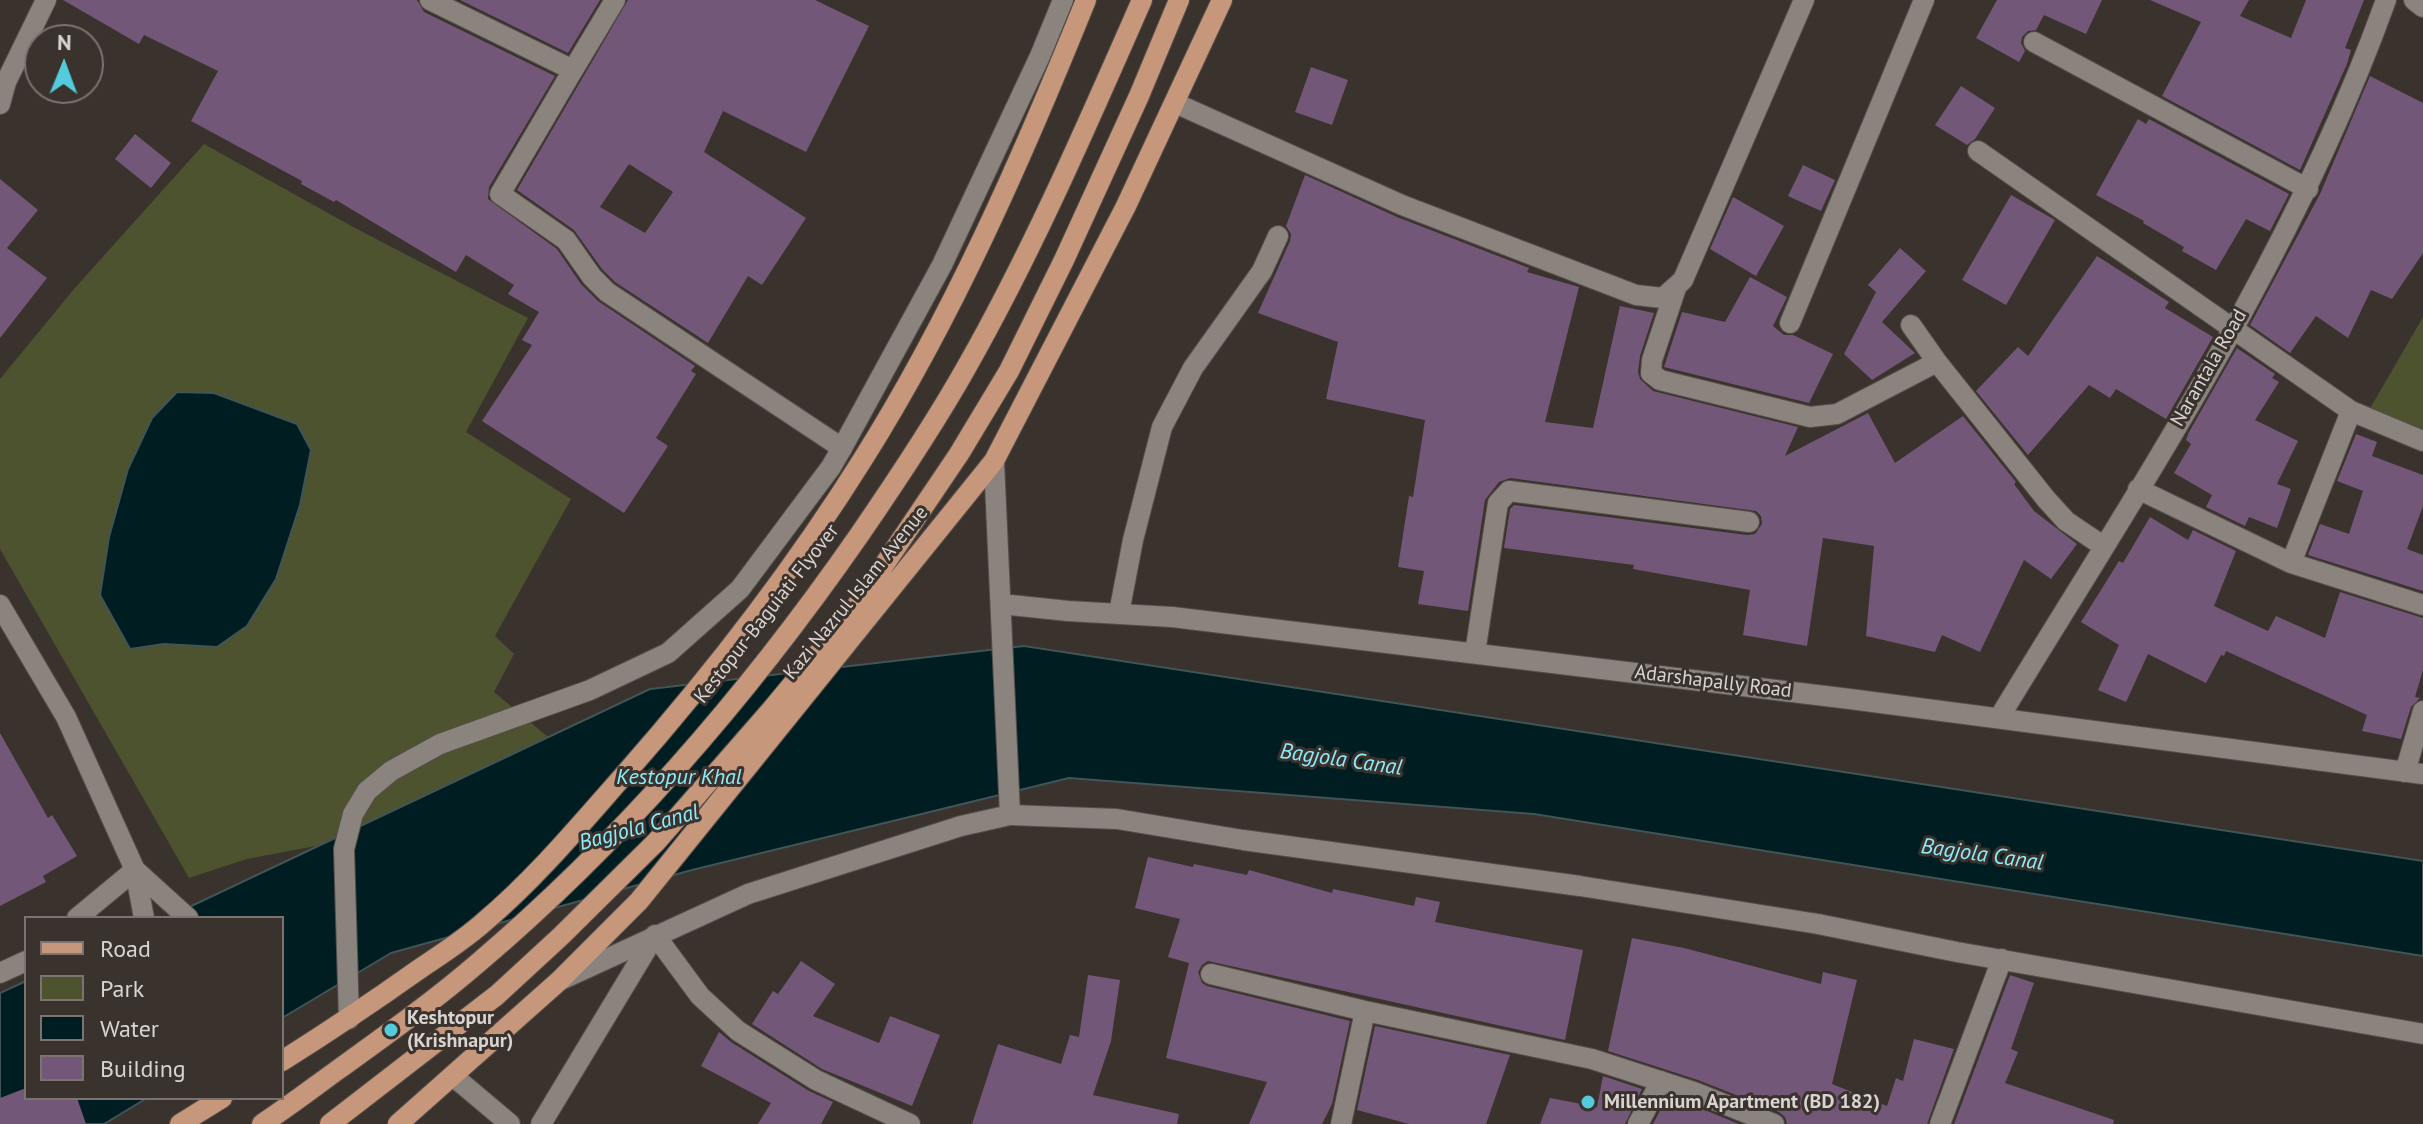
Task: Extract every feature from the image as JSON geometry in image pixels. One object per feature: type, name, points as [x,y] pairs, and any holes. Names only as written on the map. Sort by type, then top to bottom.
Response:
[{"type":"main road","points":[[284,1060],[349,1019],[483,923],[549,859],[653,743],[751,624],[864,458],[925,349],[1027,141],[1086,0]]},
{"type":"main road","name":"Kestopur-Baguiati Flyover","points":[[262,1124],[389,1033],[478,964],[558,890],[653,793],[732,703],[810,606],[894,484],[965,371],[1021,267],[1142,0]]},
{"type":"main road","points":[[330,1124],[497,995],[561,936],[656,842],[851,614],[959,454],[1009,371],[1064,260],[1179,0]]},
{"type":"main road","name":"Kazi Nazrul Islam Avenue","points":[[398,1124],[559,981],[639,901],[994,461],[1126,206],[1222,0]]},
{"type":"main road","points":[[180,1124],[219,1100]]},
{"type":"street","points":[[0,104],[6,82],[46,0]]},
{"type":"street","points":[[430,0],[573,70]]},
{"type":"street","points":[[615,0],[500,194],[566,240],[592,277],[607,292],[842,448]]},
{"type":"street","points":[[349,1019],[344,849],[353,814],[367,791],[391,771],[440,744],[590,690],[668,653],[740,589],[842,448],[942,265],[1063,0]]},
{"type":"street","points":[[1175,103],[1402,205],[1636,295],[1663,298],[1683,280],[1804,0]]},
{"type":"street","points":[[1790,323],[1924,0]]},
{"type":"street","name":"Narantala Road","points":[[1999,718],[2234,327],[2308,189],[2349,99],[2386,0]]},
{"type":"street","points":[[2414,0],[2423,7]]},
{"type":"street","points":[[2034,42],[2308,189]]},
{"type":"street","points":[[1978,151],[2351,411],[2423,441]]},
{"type":"street","points":[[1119,613],[1133,540],[1162,427],[1193,368],[1262,271],[1278,236]]},
{"type":"street","points":[[1676,288],[1652,360],[1651,373],[1660,380],[1810,417],[1837,414],[1937,362]]},
{"type":"street","points":[[1911,325],[2046,499],[2066,521],[2103,546]]},
{"type":"street","points":[[2291,563],[2351,411]]},
{"type":"street","points":[[994,461],[1010,807]]},
{"type":"street","points":[[2138,489],[2291,563],[2423,605]]},
{"type":"street","points":[[1475,653],[1498,503],[1509,491],[1749,522]]},
{"type":"street","name":"Adarshapally Road","points":[[1001,604],[1172,617],[1475,653],[2414,773]]},
{"type":"street","points":[[0,605],[66,717],[135,870],[144,916]]},
{"type":"street","points":[[2414,773],[2423,711]]},
{"type":"street","points":[[559,981],[748,894],[961,826],[1010,807],[1117,819],[1268,844],[1580,886],[1818,924],[2423,1034]]},
{"type":"street","points":[[79,916],[135,870]]},
{"type":"street","points":[[135,870],[186,916]]},
{"type":"street","points":[[541,1124],[655,935]]},
{"type":"street","points":[[655,935],[700,996],[738,1031],[816,1080],[910,1124]]},
{"type":"street","points":[[1940,1124],[2002,959]]},
{"type":"street","points":[[0,973],[24,962]]},
{"type":"street","points":[[1211,974],[1365,1011],[1592,1059],[1661,1081],[1774,1124]]},
{"type":"street","points":[[1341,1124],[1365,1011]]},
{"type":"street","points":[[453,1076],[510,1124]]},
{"type":"street","points":[[1638,1124],[1661,1081]]},
{"type":"green space","points":[[204,144],[355,228],[528,318],[466,432],[571,499],[495,636],[514,654],[494,692],[596,777],[400,830],[247,859],[189,878],[0,549],[0,379],[74,289]]},
{"type":"green space","points":[[2423,317],[2423,442],[2365,417]]},
{"type":"water","points":[[177,392],[214,393],[297,424],[311,450],[300,505],[276,579],[247,626],[217,647],[164,644],[130,649],[100,595],[109,537],[128,469],[152,418]]},
{"type":"water","name":"Kestopur Khal","points":[[1024,646],[2423,861],[2423,956],[1534,814],[1069,778],[692,870],[391,953],[284,1017],[284,916],[170,916],[650,689]]},
{"type":"water","points":[[24,982],[24,1100],[144,1100],[104,1124],[0,1124],[0,993]]},
{"type":"building","points":[[63,0],[417,0],[424,12],[555,76],[489,187],[488,199],[557,249],[581,284],[598,301],[695,366],[691,371],[696,374],[656,438],[668,446],[624,513],[482,421],[532,345],[522,340],[539,312],[508,294],[514,285],[466,255],[456,272],[336,200],[334,202],[301,184],[302,181],[191,121],[218,71],[144,35],[139,44]]},
{"type":"building","points":[[460,0],[600,0],[568,53]]},
{"type":"building","points":[[628,0],[815,0],[869,26],[806,152],[723,111],[704,152],[806,218],[762,285],[748,276],[708,343],[615,282],[574,230],[517,190]],"holes":[[[629,164],[673,192],[645,233],[600,207]]]},
{"type":"building","points":[[1997,0],[2102,0],[2086,34],[2044,15],[2036,30],[2028,31],[2022,37],[2025,51],[2019,62],[1976,38]]},
{"type":"building","points":[[2150,0],[2249,0],[2240,16],[2291,38],[2306,0],[2364,0],[2345,48],[2351,50],[2347,64],[2300,170],[2162,96],[2201,22]]},
{"type":"building","points":[[1311,67],[1348,80],[1332,125],[1295,112]]},
{"type":"building","points":[[2370,76],[2423,103],[2423,253],[2392,299],[2371,290],[2348,338],[2316,316],[2290,353],[2250,325],[2320,194]]},
{"type":"building","points":[[1961,86],[1995,108],[1975,139],[1967,145],[1935,125]]},
{"type":"building","points":[[2138,119],[2146,124],[2149,119],[2289,194],[2270,231],[2246,219],[2216,270],[2182,251],[2184,247],[2144,221],[2096,195]]},
{"type":"building","points":[[135,134],[171,163],[151,188],[115,159]]},
{"type":"building","points":[[1803,165],[1835,180],[1821,211],[1788,196]]},
{"type":"building","points":[[1305,175],[1397,217],[1529,268],[1527,272],[1579,287],[1545,422],[1593,428],[1620,306],[1654,313],[1638,372],[1640,379],[1653,391],[1798,427],[1785,456],[1868,413],[1895,463],[1963,416],[2016,482],[2014,484],[2034,511],[2077,544],[2051,579],[2024,560],[1980,652],[1942,635],[1935,652],[1866,636],[1874,546],[1823,538],[1807,646],[1743,635],[1750,590],[1633,569],[1634,565],[1504,548],[1510,509],[1514,505],[1747,535],[1755,534],[1762,524],[1761,516],[1756,511],[1510,478],[1499,482],[1485,500],[1468,611],[1418,604],[1424,571],[1398,567],[1425,420],[1326,399],[1338,342],[1258,313],[1290,241],[1291,234],[1286,226]]},
{"type":"building","points":[[0,179],[38,210],[7,248],[47,278],[0,338]]},
{"type":"building","points":[[2011,195],[2055,220],[2006,305],[1962,280]]},
{"type":"building","points":[[1733,197],[1784,226],[1756,276],[1710,249]]},
{"type":"building","points":[[1900,248],[1926,271],[1882,322],[1915,353],[1872,380],[1844,354],[1876,292],[1868,285]]},
{"type":"building","points":[[2097,256],[2169,302],[2165,308],[2213,337],[2166,419],[2116,389],[2110,398],[2089,385],[2028,455],[1976,391],[2018,347],[2028,356]]},
{"type":"building","points":[[1750,277],[1787,297],[1773,326],[1784,335],[1793,335],[1833,354],[1809,403],[1664,367],[1682,312],[1725,322]]},
{"type":"building","points":[[2237,348],[2275,374],[2272,378],[2279,382],[2255,420],[2298,441],[2277,484],[2291,489],[2277,528],[2249,517],[2245,526],[2206,507],[2212,495],[2174,473],[2191,444],[2186,440],[2189,432]]},
{"type":"building","points":[[2356,434],[2377,442],[2372,456],[2423,475],[2423,506],[2407,549],[2423,555],[2423,591],[2308,555],[2320,524],[2349,534],[2363,491],[2337,481]]},
{"type":"building","points":[[2150,517],[2188,540],[2193,530],[2236,551],[2214,606],[2268,631],[2276,616],[2325,638],[2340,592],[2423,618],[2423,670],[2415,697],[2420,698],[2411,707],[2401,739],[2362,731],[2367,715],[2226,651],[2206,683],[2148,654],[2126,702],[2098,690],[2119,645],[2081,622],[2119,561],[2123,563]]},
{"type":"building","points":[[0,733],[48,818],[52,815],[77,856],[43,876],[46,882],[0,906]]},
{"type":"building","points":[[1148,857],[1247,875],[1249,870],[1332,893],[1333,889],[1414,906],[1416,897],[1440,902],[1435,922],[1583,950],[1565,1040],[1208,961],[1198,972],[1202,983],[1207,986],[1350,1021],[1332,1104],[1322,1124],[1249,1124],[1267,1082],[1166,1058],[1189,963],[1168,957],[1180,919],[1135,908]]},
{"type":"building","points":[[1632,938],[1684,948],[1821,984],[1823,972],[1857,980],[1832,1084],[1887,1106],[1896,1078],[1903,1081],[1914,1039],[1954,1049],[1927,1124],[1787,1124],[1779,1112],[1698,1080],[1608,1051]]},
{"type":"building","points":[[801,961],[835,984],[813,1016],[879,1043],[890,1016],[940,1035],[912,1106],[822,1069],[752,1024],[773,991],[778,994]]},
{"type":"building","points":[[1088,975],[1120,980],[1111,1041],[1093,1095],[1179,1114],[1177,1124],[972,1124],[998,1044],[1061,1064],[1070,1035],[1079,1037]]},
{"type":"building","points":[[2010,975],[2034,983],[2011,1049],[2018,1052],[2005,1083],[2114,1120],[2113,1124],[1954,1124]]},
{"type":"building","points":[[1375,1026],[1510,1055],[1486,1124],[1409,1124],[1357,1110]]},
{"type":"building","points":[[719,1032],[809,1091],[833,1102],[821,1124],[758,1124],[771,1103],[701,1066]]},
{"type":"building","points":[[1603,1076],[1642,1089],[1625,1124],[1540,1124],[1550,1098],[1597,1107]]},
{"type":"building","points":[[24,1089],[24,1100],[78,1100],[86,1124],[0,1124],[0,1098]]},
{"type":"building","points":[[1667,1097],[1690,1104],[1739,1124],[1653,1124]]},
{"type":"place","name":"Keshtopur (Krishnapur)","points":[[391,1030]]},
{"type":"place","name":"Millennium Apartment (BD 182)","points":[[1588,1102]]},
{"type":"water label","name":"Bagjola Canal","points":[[1341,760]]},
{"type":"water label","name":"Bagjola Canal","points":[[639,828]]},
{"type":"water label","name":"Bagjola Canal","points":[[1982,855]]}]
